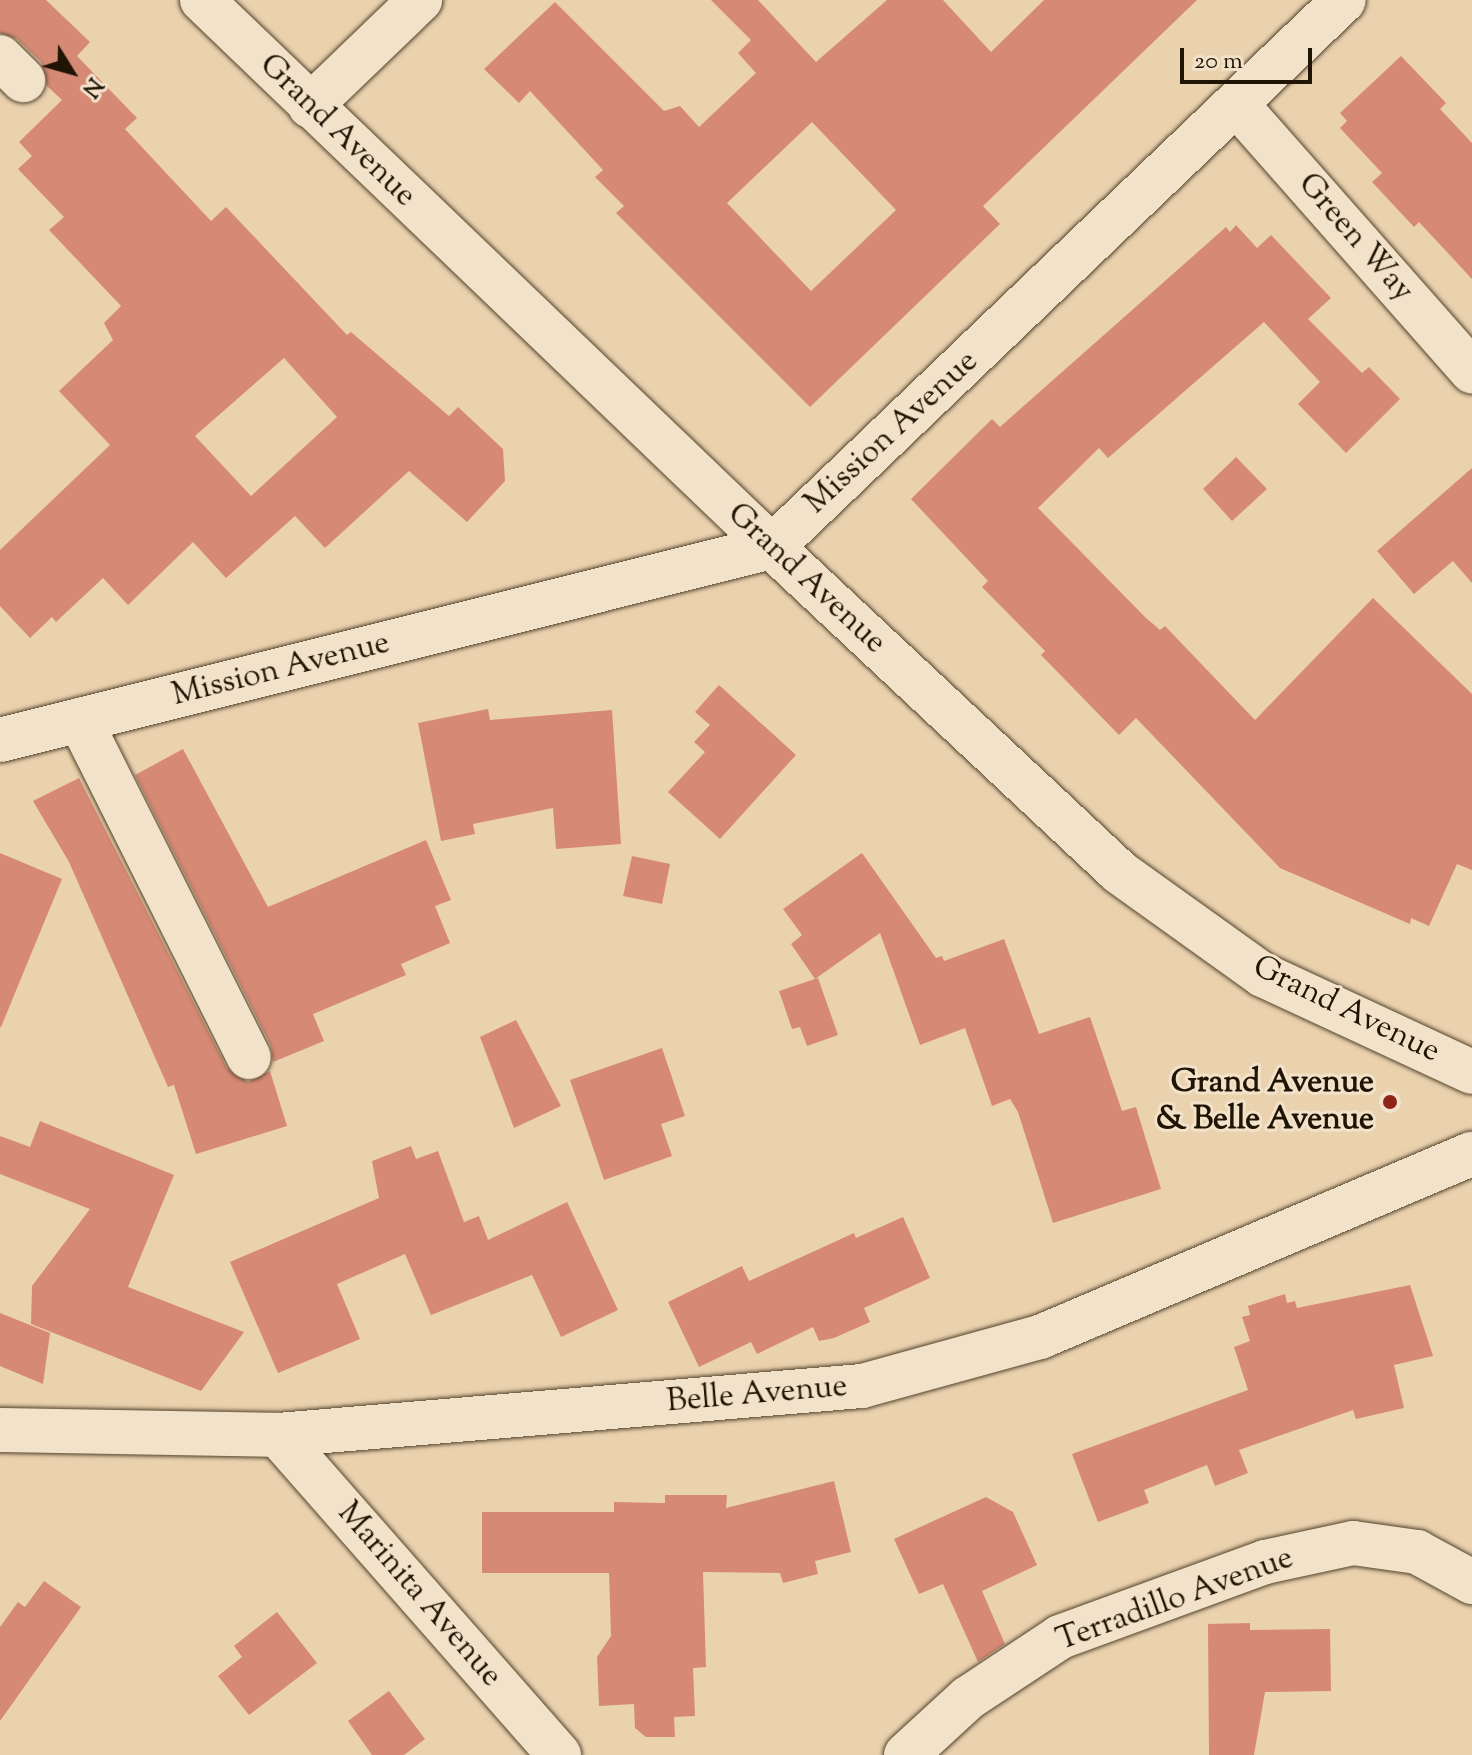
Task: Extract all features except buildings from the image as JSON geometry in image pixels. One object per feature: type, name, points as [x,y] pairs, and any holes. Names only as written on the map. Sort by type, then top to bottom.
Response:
[{"type":"street","name":"Grand Avenue","points":[[202,0],[772,547],[1119,872],[1263,975],[1472,1072]]},
{"type":"street","points":[[310,106],[420,0]]},
{"type":"street","name":"Mission Avenue","points":[[0,740],[772,547],[1238,106],[1344,0]]},
{"type":"street","name":"Green Way","points":[[1238,106],[1472,371]]},
{"type":"street","points":[[80,720],[249,1057]]},
{"type":"street","name":"Belle Avenue","points":[[0,1430],[278,1435],[862,1386],[1040,1337],[1472,1154]]},
{"type":"street","name":"Marinita Avenue","points":[[278,1435],[559,1755]]},
{"type":"street","name":"Terradillo Avenue","points":[[906,1755],[968,1698],[1060,1637],[1265,1562],[1353,1543],[1417,1552],[1472,1582]]},
{"type":"place","name":"Grand Avenue & Belle Avenue","points":[[1390,1102]]}]
